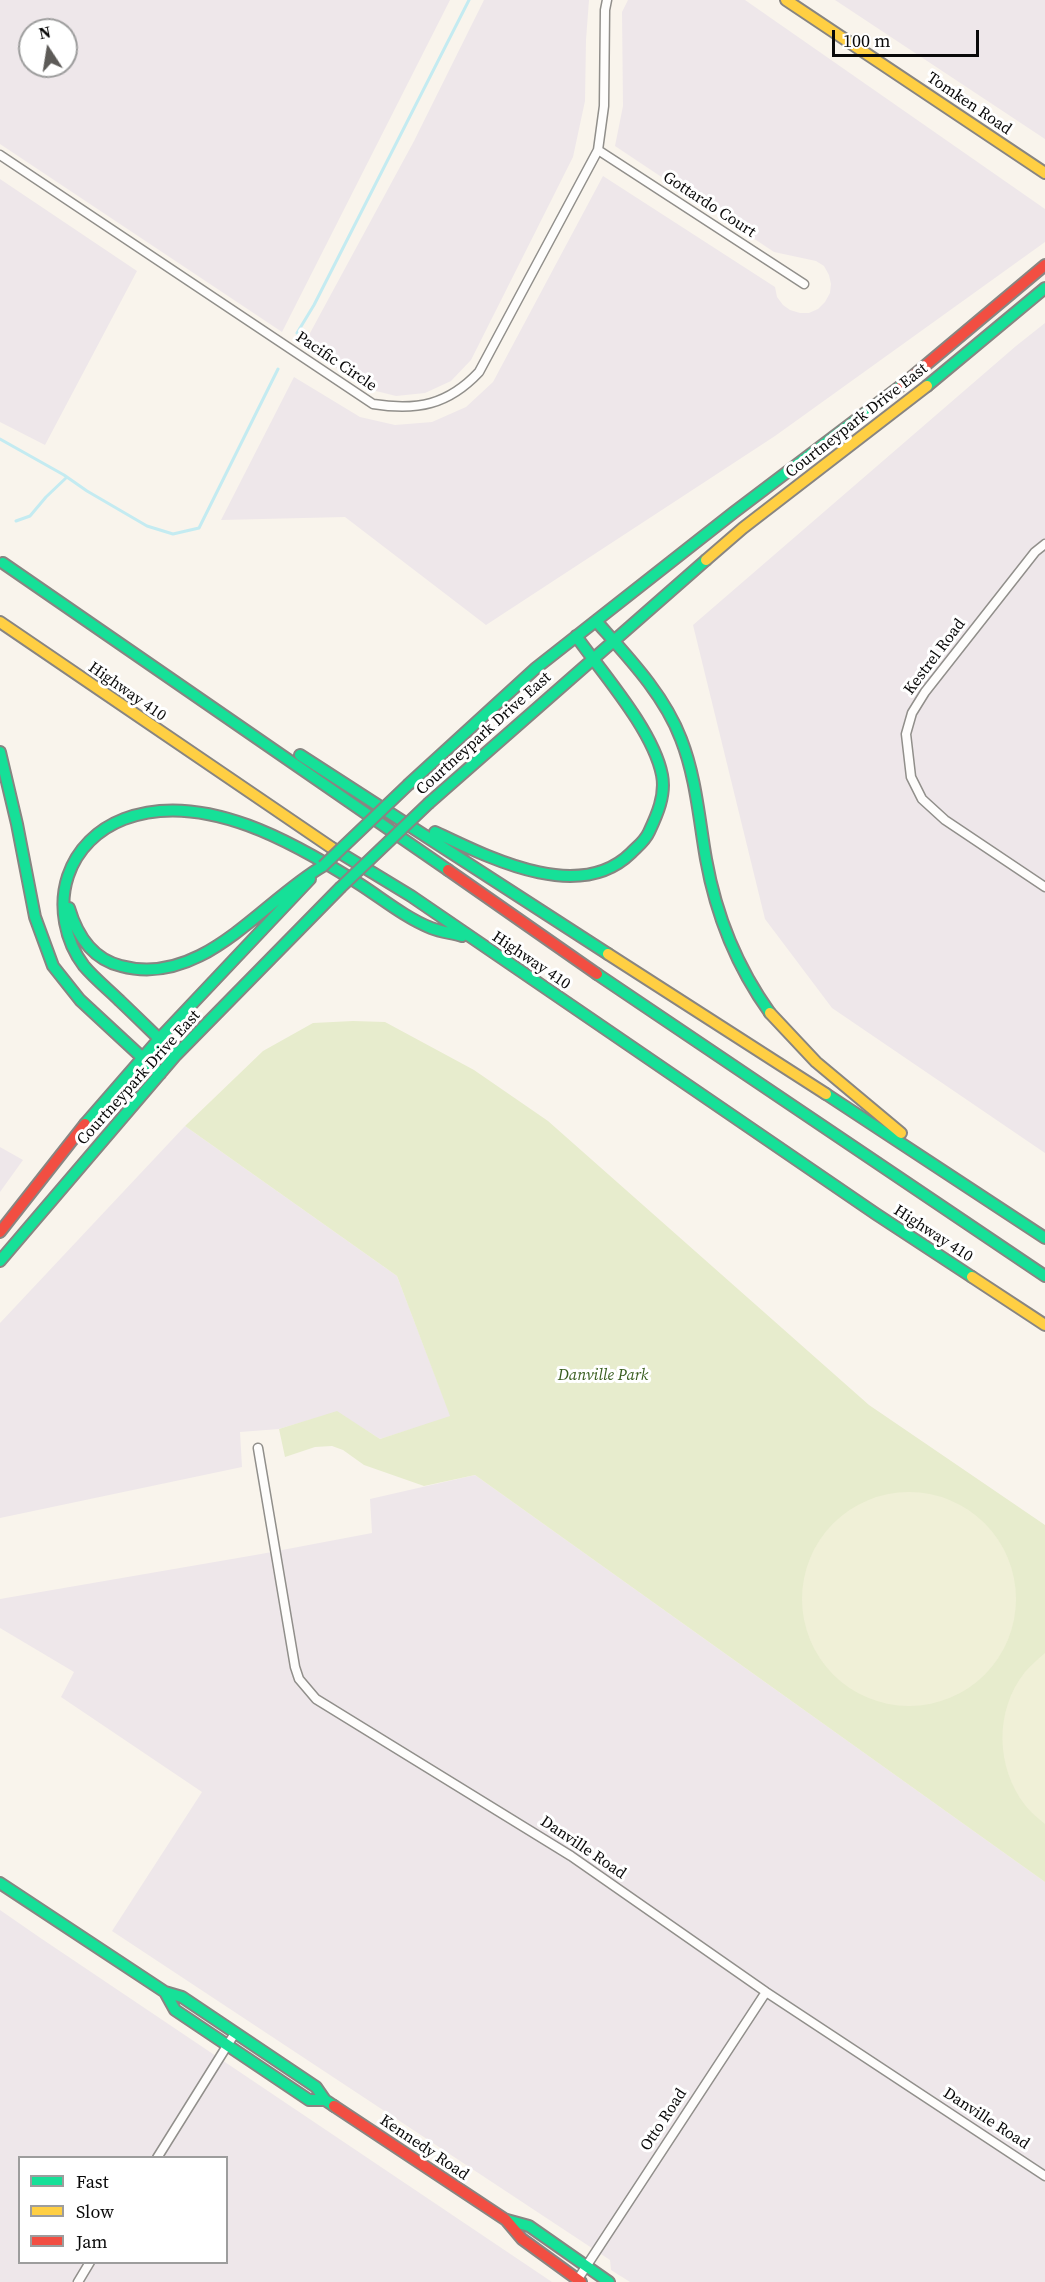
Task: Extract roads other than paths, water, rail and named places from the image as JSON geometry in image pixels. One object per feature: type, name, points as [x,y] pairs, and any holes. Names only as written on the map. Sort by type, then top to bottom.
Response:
[{"type":"main road","name":"Tomken Road","points":[[786,0],[1045,172]]},
{"type":"main road","name":"Courtneypark Drive East","points":[[0,1232],[80,1130],[159,1039],[323,866],[409,784],[536,668],[733,513],[898,389],[1045,265]]},
{"type":"main road","name":"Courtneypark Drive East","points":[[0,1261],[176,1055],[340,888],[429,802],[743,528],[926,387],[1045,288]]},
{"type":"main road","points":[[2,562],[958,1179],[1045,1238]]},
{"type":"main road","points":[[2,562],[526,925],[1045,1276]]},
{"type":"main road","points":[[596,621],[656,697],[680,737],[688,765],[704,854],[725,929],[750,981],[770,1013],[818,1065],[958,1179]]},
{"type":"main road","name":"Highway 410","points":[[0,622],[267,805],[411,896],[876,1214],[1045,1325]]},
{"type":"main road","points":[[282,743],[367,789],[443,837],[478,852],[546,875],[585,876],[621,863],[646,839],[660,809],[663,777],[650,739],[576,636]]},
{"type":"main road","points":[[0,752],[35,917],[53,966],[80,1000],[160,1074]]},
{"type":"main road","points":[[176,1055],[85,967],[76,955],[67,934],[63,916],[67,878],[81,850],[112,824],[127,818],[157,812],[205,814],[269,833],[303,849],[431,928],[471,938]]},
{"type":"main road","points":[[67,878],[68,905],[72,921],[83,941],[95,954],[110,963],[124,969],[149,971],[187,962],[224,941],[260,915],[290,887],[323,866]]},
{"type":"main road","name":"Kennedy Road","points":[[0,1883],[165,1992],[182,1997],[316,2087],[326,2100],[506,2220],[522,2240],[578,2281]]},
{"type":"main road","name":"Kennedy Road","points":[[165,1992],[175,2010],[309,2100],[326,2100]]},
{"type":"main road","name":"Kennedy Road","points":[[506,2220],[529,2226],[609,2282]]},
{"type":"street","name":"Pacific Circle","points":[[0,155],[373,404],[396,407],[426,406],[466,386],[479,372],[598,150],[604,106],[607,0]]},
{"type":"street","name":"Gottardo Court","points":[[598,150],[804,284]]},
{"type":"street","name":"Kestrel Road","points":[[1045,544],[1035,552],[925,692],[912,713],[906,734],[911,777],[922,799],[945,820],[1045,887]]},
{"type":"street","name":"Danville Road","points":[[258,1448],[295,1667],[299,1679],[316,1699],[571,1856],[766,1992],[1045,2176]]},
{"type":"street","name":"Otto Road","points":[[578,2281],[766,1992]]},
{"type":"street","points":[[158,2156],[236,2033]]},
{"type":"street","points":[[78,2282],[89,2264]]},
{"type":"waterway","points":[[297,333],[314,305],[469,0]]},
{"type":"waterway","points":[[0,439],[147,526],[173,534],[199,528],[278,369]]},
{"type":"waterway","points":[[16,521],[30,516],[67,477]]},
{"type":"park label","name":"Danville Park","points":[[603,1376]]}]
